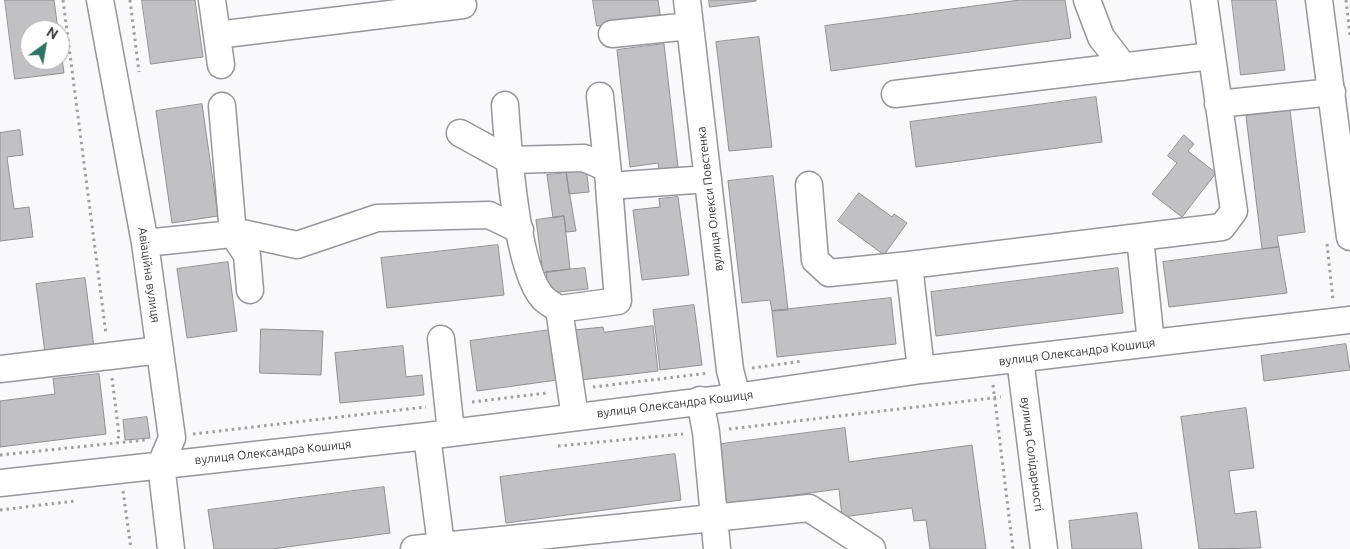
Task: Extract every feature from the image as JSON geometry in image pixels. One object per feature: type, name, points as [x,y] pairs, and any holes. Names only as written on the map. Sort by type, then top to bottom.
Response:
[{"type":"street","name":"Авіаційна вулиця","points":[[100,0],[145,243],[172,438]]},
{"type":"street","points":[[212,0],[221,65]]},
{"type":"street","name":"вулиця Олекси Повстенка","points":[[687,0],[730,370],[737,397]]},
{"type":"street","points":[[1087,0],[1102,37],[1124,67]]},
{"type":"street","points":[[809,185],[815,260],[829,273],[1222,227],[1234,211],[1204,0]]},
{"type":"street","points":[[1319,0],[1350,237]]},
{"type":"street","points":[[217,35],[463,5]]},
{"type":"street","points":[[612,34],[690,26]]},
{"type":"street","points":[[895,94],[1211,56]]},
{"type":"street","points":[[1218,104],[1332,92]]},
{"type":"street","points":[[505,105],[510,160],[524,260],[543,298],[559,309],[618,301],[600,96]]},
{"type":"street","points":[[222,106],[233,234],[247,255],[250,290]]},
{"type":"street","points":[[460,133],[510,160],[584,158],[608,177],[708,179]]},
{"type":"street","points":[[145,243],[242,233],[297,245],[377,218],[489,214],[520,230]]},
{"type":"street","points":[[1140,238],[1151,343]]},
{"type":"street","points":[[909,265],[921,370]]},
{"type":"street","points":[[559,309],[575,417]]},
{"type":"street","name":"вулиця Олександра Кошиця","points":[[0,483],[439,434],[700,400],[737,397],[921,370],[1151,343],[1346,310]]},
{"type":"street","points":[[441,339],[448,404],[439,434],[441,546]]},
{"type":"street","points":[[0,369],[160,350]]},
{"type":"street","name":"вулиця Солідарності","points":[[1020,359],[1044,549]]},
{"type":"street","points":[[700,400],[706,432],[717,549]]},
{"type":"street","points":[[171,549],[161,464],[172,438]]},
{"type":"street","points":[[414,549],[441,546],[609,540],[714,519],[809,508],[872,549]]},
{"type":"path","points":[[63,0],[119,435],[117,442],[131,549]]},
{"type":"path","points":[[1346,0],[1350,34]]},
{"type":"path","points":[[1324,302],[1346,310]]},
{"type":"path","points":[[0,456],[117,442],[172,438],[811,360]]},
{"type":"path","points":[[991,362],[1012,549]]},
{"type":"building","points":[[5,0],[54,0],[57,20],[20,20],[20,70],[64,70],[64,73],[15,79]]},
{"type":"building","points":[[142,0],[195,0],[203,57],[151,64]]},
{"type":"building","points":[[593,0],[658,0],[661,20],[597,26]]},
{"type":"building","points":[[709,0],[756,0],[756,1],[710,7]]},
{"type":"building","points":[[1020,0],[1065,0],[1071,38],[831,71],[825,26]]},
{"type":"building","points":[[1232,0],[1276,0],[1285,70],[1241,75]]},
{"type":"building","points":[[759,37],[772,147],[729,151],[716,42]]},
{"type":"building","points":[[664,44],[678,167],[659,169],[658,163],[630,167],[617,50]]},
{"type":"building","points":[[1096,97],[1102,142],[916,167],[910,122]]},
{"type":"building","points":[[202,104],[218,216],[172,223],[156,111]]},
{"type":"building","points":[[1290,110],[1305,232],[1277,236],[1279,247],[1262,249],[1246,116]]},
{"type":"building","points":[[20,130],[23,155],[7,157],[14,209],[29,207],[33,237],[0,241],[0,133]]},
{"type":"building","points":[[1184,135],[1194,144],[1188,151],[1216,173],[1182,217],[1152,194],[1177,163],[1168,156]]},
{"type":"building","points":[[586,167],[589,192],[569,194],[566,170]]},
{"type":"building","points":[[566,173],[576,231],[566,232],[564,216],[553,218],[547,175]]},
{"type":"building","points":[[773,176],[788,310],[772,311],[770,300],[742,303],[728,181]]},
{"type":"building","points":[[859,193],[892,217],[894,214],[907,223],[884,255],[838,221]]},
{"type":"building","points":[[678,197],[689,275],[642,280],[633,210],[660,207],[659,199]]},
{"type":"building","points":[[564,216],[570,269],[543,273],[536,220]]},
{"type":"building","points":[[498,245],[504,295],[387,308],[381,258]]},
{"type":"building","points":[[1279,247],[1287,293],[1169,307],[1163,262]]},
{"type":"building","points":[[228,262],[237,331],[187,338],[177,269]]},
{"type":"building","points":[[585,268],[588,289],[549,293],[546,272]]},
{"type":"building","points":[[1118,268],[1123,313],[936,336],[931,292]]},
{"type":"building","points":[[85,278],[94,347],[45,353],[36,284]]},
{"type":"building","points":[[891,298],[896,344],[777,357],[772,311]]},
{"type":"building","points":[[694,305],[702,365],[660,370],[653,310]]},
{"type":"building","points":[[653,326],[658,371],[581,380],[574,330],[603,327],[604,332]]},
{"type":"building","points":[[261,329],[323,331],[321,375],[260,373]]},
{"type":"building","points":[[550,330],[557,380],[477,391],[470,341]]},
{"type":"building","points":[[1346,344],[1350,370],[1264,381],[1261,356]]},
{"type":"building","points":[[403,346],[406,377],[422,375],[424,395],[340,403],[335,353]]},
{"type":"building","points":[[99,374],[106,434],[0,447],[0,401],[55,394],[53,379]]},
{"type":"building","points":[[1246,408],[1254,468],[1229,471],[1235,514],[1256,511],[1261,548],[1199,549],[1181,417]]},
{"type":"building","points":[[147,417],[150,438],[125,440],[123,420]]},
{"type":"building","points":[[845,428],[849,462],[972,445],[986,549],[930,549],[926,520],[914,521],[912,508],[842,517],[839,489],[722,505],[714,445]]},
{"type":"building","points":[[675,454],[681,500],[506,523],[500,477]]},
{"type":"building","points":[[384,487],[390,533],[272,549],[214,549],[208,510]]},
{"type":"building","points":[[1137,513],[1142,549],[1072,549],[1069,521]]}]
